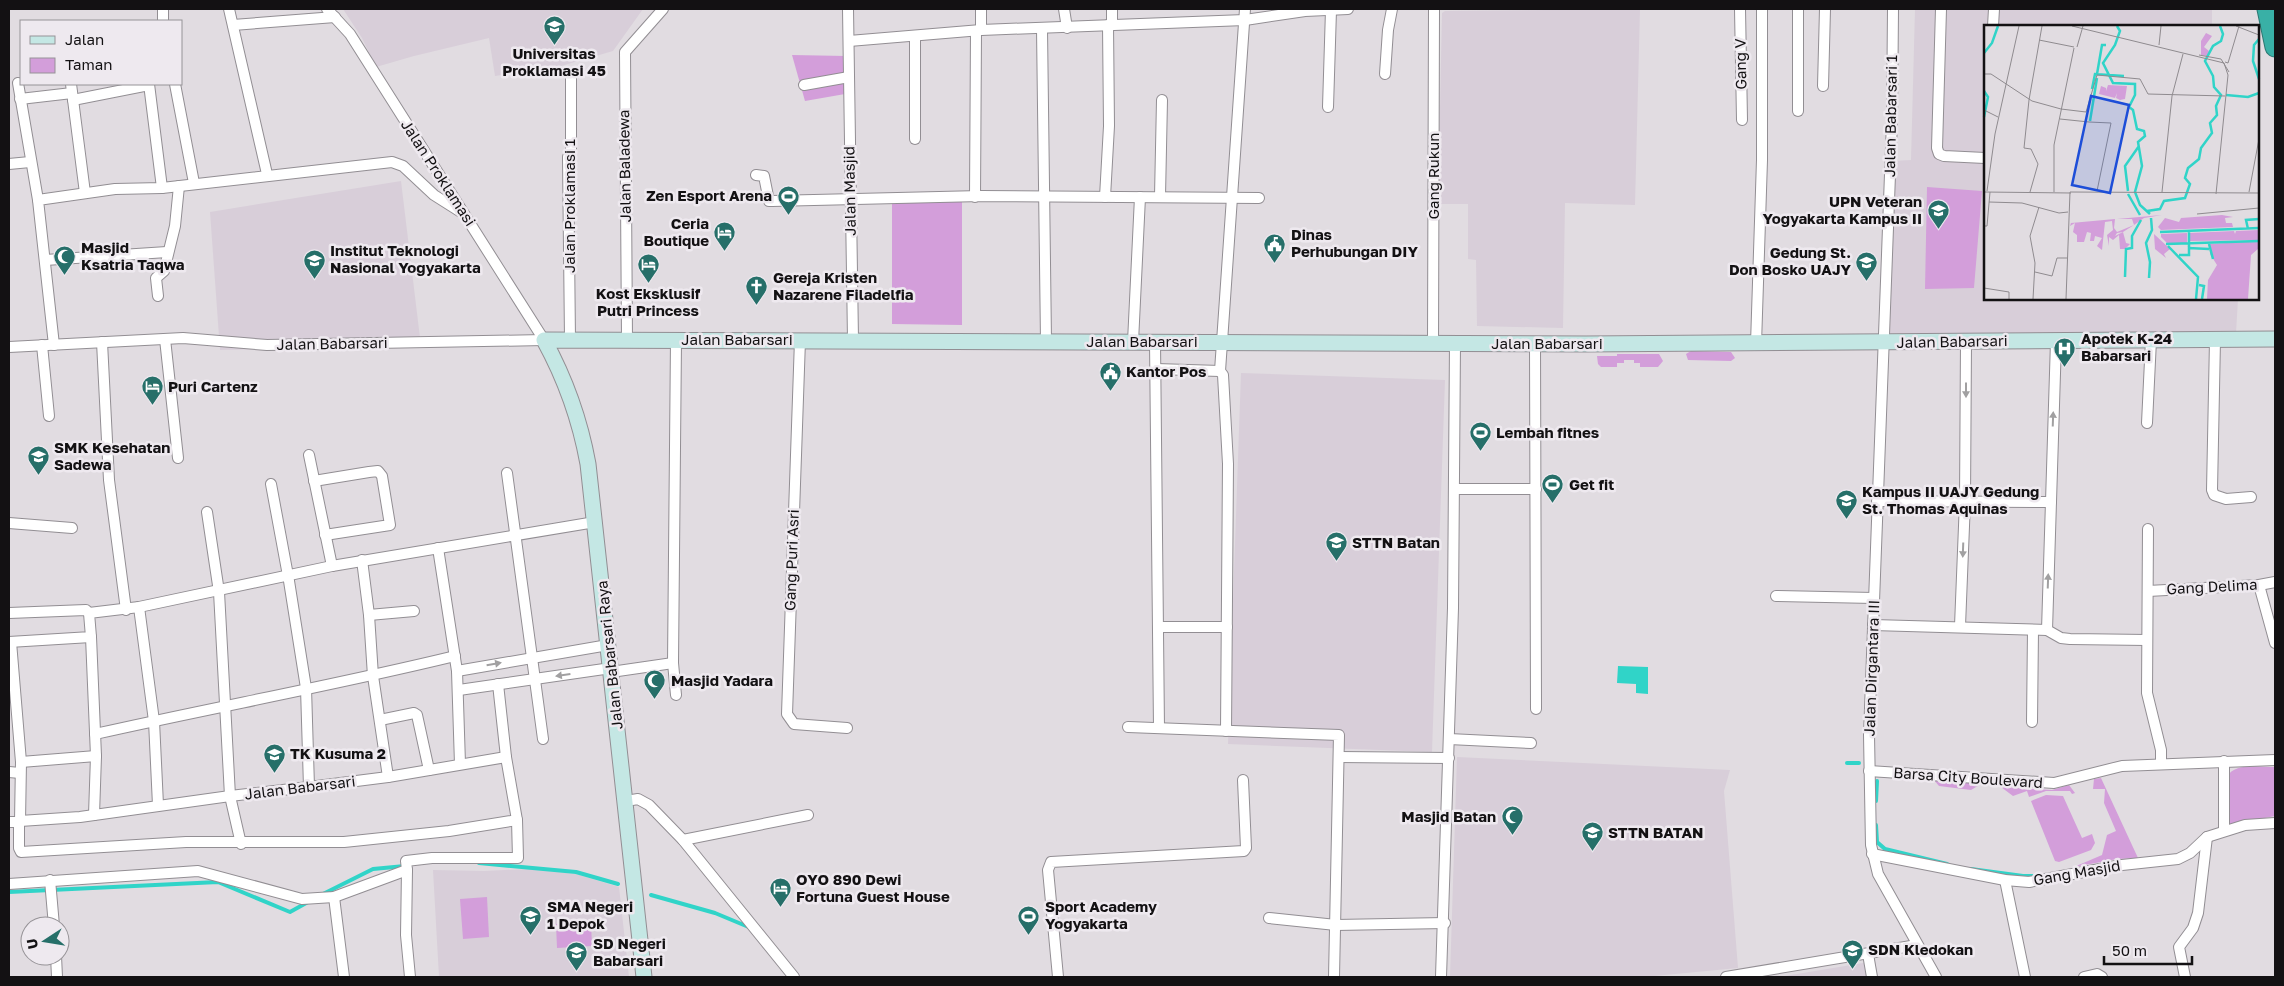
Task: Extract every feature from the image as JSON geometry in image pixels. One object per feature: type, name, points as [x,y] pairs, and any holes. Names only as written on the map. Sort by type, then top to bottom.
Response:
[{"type":"highway","points":[[2267,9],[2275,47]]},
{"type":"street","points":[[229,9],[267,174]]},
{"type":"street","name":"Jalan Proklamasi","points":[[327,9],[350,34],[544,340]]},
{"type":"street","name":"Jalan Baladewa","points":[[627,339],[625,52],[664,9]]},
{"type":"street","name":"Jalan Masjid","points":[[848,9],[849,200],[853,340]]},
{"type":"street","points":[[975,197],[979,31],[982,9]]},
{"type":"street","points":[[1064,9],[1067,28]]},
{"type":"street","points":[[1105,197],[1112,9]]},
{"type":"street","points":[[1226,731],[1228,464],[1223,375],[1220,371],[1245,9]]},
{"type":"street","points":[[849,41],[979,31],[1245,20],[1297,11],[1348,9]]},
{"type":"street","points":[[1385,74],[1388,30],[1392,9]]},
{"type":"street","name":"Gang Rukun","points":[[1433,343],[1434,9]]},
{"type":"street","name":"Gang V","points":[[1740,9],[1742,120]]},
{"type":"street","points":[[1756,344],[1762,160],[1762,9]]},
{"type":"street","points":[[1798,9],[1798,112]]},
{"type":"street","points":[[1823,86],[1825,9]]},
{"type":"street","name":"Jalan Babarsari 1","points":[[1884,343],[1892,122],[1892,9]]},
{"type":"street","points":[[1941,9],[1937,148],[1939,154],[1944,156],[1984,158]]},
{"type":"street","points":[[1993,25],[1994,9]]},
{"type":"street","points":[[1328,107],[1332,10]]},
{"type":"street","points":[[233,25],[335,17]]},
{"type":"street","points":[[1042,29],[1042,197],[1046,341]]},
{"type":"street","points":[[915,36],[915,139]]},
{"type":"street","name":"Jalan Proklamasi 1","points":[[570,340],[568,157],[571,151],[571,73]]},
{"type":"street","points":[[804,85],[849,77]]},
{"type":"street","points":[[18,83],[38,200],[54,345]]},
{"type":"street","points":[[20,99],[139,85]]},
{"type":"street","points":[[149,85],[162,188]]},
{"type":"street","points":[[175,85],[194,183]]},
{"type":"street","points":[[72,92],[85,192]]},
{"type":"street","points":[[1160,196],[1162,100]]},
{"type":"street","points":[[9,164],[30,162]]},
{"type":"street","points":[[38,200],[85,192],[162,188],[267,174],[392,162],[403,166],[434,195],[464,214]]},
{"type":"street","points":[[756,175],[764,176],[769,201],[975,197],[1160,196],[1259,198]]},
{"type":"street","points":[[158,296],[156,278],[164,271],[174,226],[178,186]]},
{"type":"street","points":[[1133,342],[1140,197]]},
{"type":"street","points":[[44,260],[167,252]]},
{"type":"street","name":"Jalan Babarsari","points":[[9,347],[183,338],[267,345],[627,339],[1756,344],[2275,339]]},
{"type":"street","points":[[165,339],[178,458]]},
{"type":"street","name":"Jalan Babarsari Raya","points":[[544,340],[558,366],[577,413],[586,451],[636,890],[644,977]]},
{"type":"street","points":[[676,340],[673,663],[676,695]]},
{"type":"street","name":"Gang Puri Asri","points":[[800,340],[787,714],[794,724],[847,728]]},
{"type":"street","points":[[2147,422],[2151,340]]},
{"type":"street","points":[[2215,340],[2212,490],[2218,498],[2251,497]]},
{"type":"street","points":[[1960,626],[1965,501],[1966,341]]},
{"type":"street","points":[[2047,630],[2056,341]]},
{"type":"street","points":[[102,342],[104,413],[109,480],[126,610]]},
{"type":"street","points":[[1155,342],[1159,728]]},
{"type":"street","points":[[1441,977],[1445,923],[1449,758],[1455,343]]},
{"type":"street","name":"Jalan Dirgantara III","points":[[1884,343],[1869,771],[1872,854],[1878,874],[1936,977]]},
{"type":"street","points":[[1535,344],[1536,709]]},
{"type":"street","points":[[42,346],[49,416]]},
{"type":"street","points":[[1156,369],[1220,371]]},
{"type":"street","points":[[309,455],[332,566]]},
{"type":"street","points":[[314,481],[378,471],[382,476],[390,525],[325,535]]},
{"type":"street","points":[[507,473],[543,739]]},
{"type":"street","points":[[271,484],[306,688],[309,788]]},
{"type":"street","points":[[1454,489],[1536,489]]},
{"type":"street","points":[[1877,501],[2051,502]]},
{"type":"street","points":[[207,512],[219,592],[230,796],[241,844]]},
{"type":"street","points":[[9,613],[126,610],[219,592],[288,575],[362,560],[595,522]]},
{"type":"street","points":[[9,523],[72,528]]},
{"type":"street","points":[[2148,529],[2147,693],[2161,750],[2161,763]]},
{"type":"street","points":[[438,548],[456,656],[459,690],[460,764]]},
{"type":"street","points":[[362,560],[369,615],[373,676],[388,777]]},
{"type":"street","name":"Gang Delima","points":[[2148,591],[2259,585],[2275,582]]},
{"type":"street","points":[[2259,585],[2275,643]]},
{"type":"street","points":[[1776,596],[1874,598]]},
{"type":"street","points":[[139,607],[154,721],[158,805]]},
{"type":"street","points":[[369,615],[414,611]]},
{"type":"street","points":[[88,612],[91,637],[96,756],[94,815]]},
{"type":"street","points":[[1873,625],[2047,630],[2061,638],[2070,639],[2147,640]]},
{"type":"street","points":[[1158,627],[1227,627]]},
{"type":"street","points":[[2032,722],[2033,630]]},
{"type":"street","name":"Jalan Babarsari","points":[[91,637],[10,642],[21,762],[20,821],[94,815],[158,805],[309,788],[388,777],[506,756]]},
{"type":"street","points":[[457,671],[608,645]]},
{"type":"street","points":[[95,734],[224,705],[373,676],[456,656]]},
{"type":"street","points":[[459,690],[534,679],[673,663]]},
{"type":"street","points":[[410,977],[406,935],[406,862],[432,858],[518,858],[517,820],[506,756],[498,684]]},
{"type":"street","points":[[380,720],[417,715],[429,770]]},
{"type":"street","points":[[1128,727],[1337,734],[1340,737],[1334,977]]},
{"type":"street","points":[[1449,739],[1531,743]]},
{"type":"street","points":[[21,762],[96,756]]},
{"type":"street","points":[[1339,757],[1449,758]]},
{"type":"street","name":"Barsa City Boulevard","points":[[1869,771],[2054,783],[2122,766],[2275,760]]},
{"type":"street","points":[[2224,761],[2224,831]]},
{"type":"street","points":[[9,772],[20,774]]},
{"type":"street","points":[[1058,977],[1048,870],[1051,862],[1244,852],[1246,848],[1243,780]]},
{"type":"street","points":[[626,801],[638,799],[649,805],[684,840],[794,977]]},
{"type":"street","points":[[684,840],[808,815]]},
{"type":"street","points":[[9,822],[19,822],[19,848],[21,852],[186,842],[241,844],[344,842],[449,831],[517,820]]},
{"type":"street","name":"Gang Masjid","points":[[1872,854],[2005,880],[2037,881],[2122,865],[2178,859],[2190,853],[2207,837],[2258,823],[2275,823]]},
{"type":"street","points":[[2185,977],[2179,947],[2193,928],[2198,913],[2207,837]]},
{"type":"street","points":[[9,884],[51,887],[201,872],[296,898],[334,897],[407,870]]},
{"type":"street","points":[[2005,880],[2025,977]]},
{"type":"street","points":[[51,887],[53,916]]},
{"type":"street","points":[[334,897],[344,977]]},
{"type":"street","points":[[1269,918],[1336,925],[1445,923]]},
{"type":"street","points":[[1726,977],[1917,946]]},
{"type":"street","points":[[1868,954],[1872,977]]},
{"type":"street","points":[[2084,977],[2097,974],[2102,977]]},
{"type":"shaded area","name":"Universitas Proklamasi 45","points":[[343,9],[643,9],[613,51],[561,66],[495,76],[489,38],[376,67],[362,38]]},
{"type":"shaded area","points":[[1640,9],[1635,205],[1565,203],[1563,328],[1477,326],[1476,260],[1468,259],[1468,204],[1438,204],[1442,13],[1445,11]]},
{"type":"shaded area","name":"UPN Veteran Yogyakarta Kampus II","points":[[1915,9],[2212,9],[2212,25],[1984,25],[1984,300],[2238,300],[2236,333],[1890,333],[1892,161],[1911,160]]},
{"type":"shaded area","name":"Institut Teknologi Nasional Yogyakarta","points":[[401,181],[421,346],[220,350],[210,212]]},
{"type":"shaded area","name":"STTN Batan","points":[[1241,373],[1445,380],[1432,752],[1228,744]]},
{"type":"shaded area","points":[[1618,666],[1648,667],[1648,694],[1636,693],[1636,684],[1617,683]]},
{"type":"shaded area","name":"STTN BATAN","points":[[1457,757],[1730,770],[1724,791],[1738,968],[1644,977],[1450,977]]},
{"type":"shaded area","name":"SMA Negeri 1 Depok","points":[[530,869],[576,874],[619,887],[629,977],[439,977],[433,870],[484,871]]},
{"type":"shaded area","name":"SDN Kledokan","points":[[1875,961],[1878,977],[1779,977]]},
{"type":"green space","points":[[792,55],[846,56],[845,94],[805,101]]},
{"type":"green space","points":[[1927,187],[1982,191],[1974,288],[1925,289]]},
{"type":"green space","points":[[962,201],[962,325],[892,324],[892,202]]},
{"type":"green space","points":[[1691,351],[1731,352],[1735,358],[1731,361],[1688,360],[1686,354]]},
{"type":"green space","points":[[1617,354],[1659,354],[1663,361],[1658,367],[1640,367],[1640,363],[1634,363],[1634,360],[1624,360],[1624,363],[1617,363],[1617,367],[1601,367],[1598,364],[1597,356],[1617,356]]},
{"type":"green space","points":[[2248,766],[2275,767],[2275,816],[2229,825],[2227,777],[2230,772]]},
{"type":"green space","points":[[2101,778],[2138,858],[2117,859],[2074,867],[2102,855],[2107,835],[2116,831],[2104,803],[2105,789],[2093,789],[2094,779]]},
{"type":"green space","points":[[1934,780],[1981,784],[1971,790],[1939,786]]},
{"type":"green space","points":[[2069,785],[2075,793],[2072,794],[2070,791],[2046,791],[2029,797],[2027,791],[2013,796],[2001,787],[2052,790]]},
{"type":"green space","points":[[2046,795],[2063,796],[2082,838],[2092,834],[2095,843],[2091,850],[2059,862],[2055,861],[2031,801]]},
{"type":"green space","points":[[487,897],[489,937],[463,939],[460,899]]},
{"type":"green space","points":[[591,923],[592,946],[557,948],[556,924]]},
{"type":"waterway","points":[[1847,763],[1859,763]]},
{"type":"waterway","points":[[1876,801],[1877,781]]},
{"type":"waterway","points":[[1876,825],[1877,842],[1885,849],[1947,864]]},
{"type":"waterway","points":[[479,863],[576,872],[618,884]]},
{"type":"waterway","points":[[323,894],[373,869],[405,866]]},
{"type":"waterway","points":[[1971,869],[2036,876]]},
{"type":"waterway","points":[[9,892],[218,882],[290,912],[308,902]]},
{"type":"waterway","points":[[651,895],[715,913],[751,928]]},
{"type":"place","name":"Universitas Proklamasi 45","points":[[554,45]]},
{"type":"place","name":"Zen Esport Arena","points":[[788,215]]},
{"type":"place","name":"UPN Veteran Yogyakarta Kampus II","points":[[1938,230]]},
{"type":"place","name":"Ceria Boutique","points":[[725,252]]},
{"type":"place","name":"Dinas Perhubungan DIY","points":[[1275,263]]},
{"type":"place","name":"Masjid Ksatria Taqwa","points":[[65,276]]},
{"type":"place","name":"Institut Teknologi Nasional Yogyakarta","points":[[314,279]]},
{"type":"place","name":"Gedung St. Don Bosko UAJY","points":[[1867,281]]},
{"type":"place","name":"Kost Eksklusif Putri Princess","points":[[648,284]]},
{"type":"place","name":"Gereja Kristen Nazarene Filadelfia","points":[[757,306]]},
{"type":"place","name":"Apotek K-24 Babarsari","points":[[2065,367]]},
{"type":"place","name":"Kantor Pos","points":[[1110,391]]},
{"type":"place","name":"Puri Cartenz","points":[[152,406]]},
{"type":"place","name":"Lembah fitnes","points":[[1480,452]]},
{"type":"place","name":"SMK Kesehatan Sadewa","points":[[38,476]]},
{"type":"place","name":"Get fit","points":[[1553,504]]},
{"type":"place","name":"Kampus II UAJY Gedung St. Thomas Aquinas","points":[[1846,520]]},
{"type":"place","name":"STTN Batan","points":[[1336,562]]},
{"type":"place","name":"Masjid Yadara","points":[[655,700]]},
{"type":"place","name":"TK Kusuma 2","points":[[274,773]]},
{"type":"place","name":"Masjid Batan","points":[[1512,836]]},
{"type":"place","name":"STTN BATAN","points":[[1592,852]]},
{"type":"place","name":"OYO 890 Dewi Fortuna Guest House","points":[[780,908]]},
{"type":"place","name":"SMA Negeri 1 Depok","points":[[531,935]]},
{"type":"place","name":"Sport Academy Yogyakarta","points":[[1029,935]]},
{"type":"place","name":"SDN Kledokan","points":[[1852,969]]},
{"type":"place","name":"SD Negeri Babarsari","points":[[577,972]]}]
